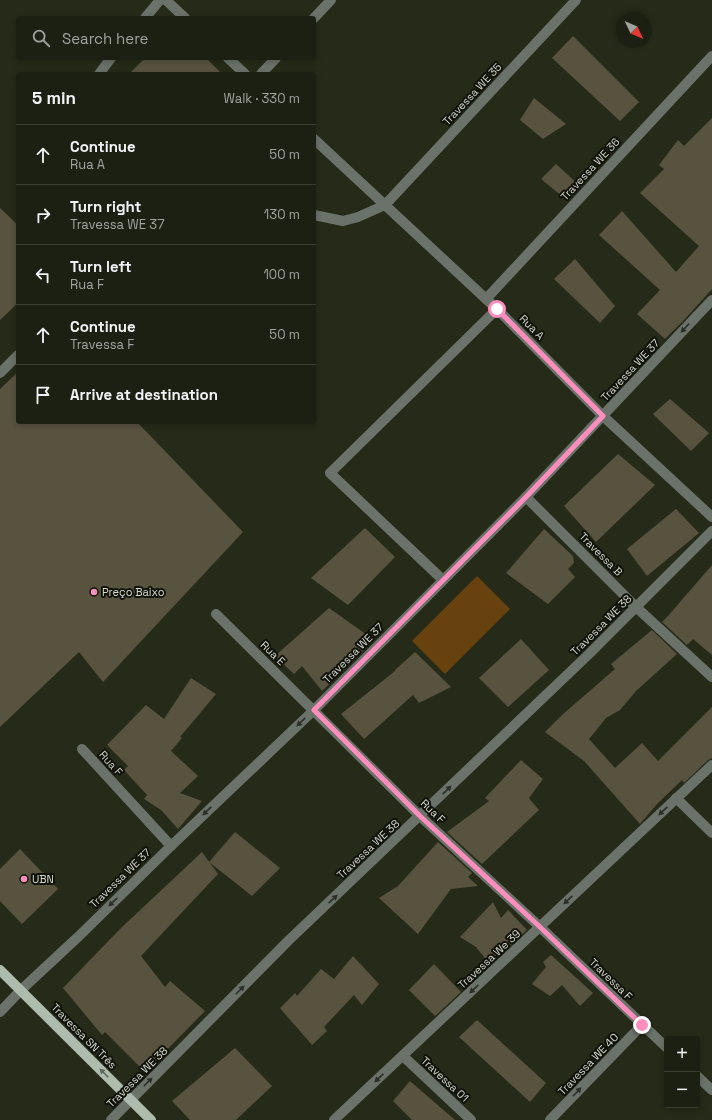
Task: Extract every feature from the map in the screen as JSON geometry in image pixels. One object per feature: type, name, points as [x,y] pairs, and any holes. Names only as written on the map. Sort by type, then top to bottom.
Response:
[{"type":"main road","name":"Travessa SN Três","points":[[0,970],[151,1120]]},
{"type":"street","points":[[147,16],[160,0]]},
{"type":"street","points":[[166,0],[183,16]]},
{"type":"street","points":[[316,16],[331,0]]},
{"type":"street","name":"Travessa WE 35","points":[[385,205],[576,0]]},
{"type":"street","name":"Travessa WE 36","points":[[486,299],[712,56]]},
{"type":"street","points":[[100,72],[110,60]]},
{"type":"street","points":[[230,60],[242,72]]},
{"type":"street","points":[[263,72],[274,60]]},
{"type":"street","name":"Rua A","points":[[316,141],[497,309],[603,416],[712,517]]},
{"type":"street","points":[[316,215],[343,221],[358,217],[385,205]]},
{"type":"street","name":"Travessa WE 37","points":[[0,1012],[21,990],[314,710],[526,497],[712,300]]},
{"type":"street","points":[[443,580],[330,472],[497,309]]},
{"type":"street","points":[[0,373],[16,357]]},
{"type":"street","name":"Travessa B","points":[[526,497],[636,607],[712,677]]},
{"type":"street","name":"Travessa WE 38","points":[[111,1120],[288,941],[589,654],[712,531]]},
{"type":"street","name":"Rua E","points":[[216,614],[314,710]]},
{"type":"street","name":"Rua F","points":[[314,710],[420,816],[540,927]]},
{"type":"street","name":"Rua F","points":[[82,749],[171,846]]},
{"type":"street","name":"Travessa We 39","points":[[334,1120],[712,765]]},
{"type":"street","points":[[676,798],[712,833]]},
{"type":"street","name":"Travessa F","points":[[540,927],[664,1045]]},
{"type":"street","name":"Travessa WE 40","points":[[550,1120],[642,1025]]},
{"type":"street","name":"Travessa 01","points":[[403,1056],[471,1120]]},
{"type":"street","points":[[700,1079],[712,1090]]},
{"type":"shaded area","points":[[477,576],[510,609],[445,674],[412,641]]},
{"type":"building","points":[[573,36],[639,102],[620,121],[552,58]]},
{"type":"building","points":[[143,60],[208,60],[220,72],[131,72]]},
{"type":"building","points":[[534,98],[566,124],[543,139],[520,120]]},
{"type":"building","points":[[712,118],[712,289],[665,339],[637,314],[660,290],[599,235],[622,211],[676,272],[699,246],[640,193],[664,169],[659,165],[678,140],[684,146]]},
{"type":"building","points":[[556,164],[581,187],[568,201],[541,179]]},
{"type":"building","points":[[0,208],[16,223],[16,305],[0,320]]},
{"type":"building","points":[[575,259],[615,306],[600,323],[554,279]]},
{"type":"building","name":"Preço Baixo","points":[[16,374],[16,424],[139,424],[243,532],[103,682],[79,652],[0,727],[0,389]]},
{"type":"building","points":[[670,399],[709,433],[691,451],[653,414]]},
{"type":"building","points":[[618,454],[655,485],[596,542],[564,506]]},
{"type":"building","points":[[676,509],[699,533],[647,576],[627,549]]},
{"type":"building","points":[[365,528],[395,557],[348,605],[311,578]]},
{"type":"building","points":[[544,529],[573,556],[574,563],[568,569],[575,577],[548,604],[506,573]]},
{"type":"building","points":[[712,565],[712,655],[693,639],[687,645],[662,622]]},
{"type":"building","points":[[329,608],[374,640],[322,691],[302,666],[294,674],[275,656]]},
{"type":"building","points":[[652,630],[677,654],[636,691],[620,710],[606,718],[589,739],[615,768],[642,743],[658,761],[712,707],[712,758],[684,783],[682,780],[657,804],[640,824],[584,761],[545,732],[562,715],[615,669],[611,664]]},
{"type":"building","points":[[521,639],[549,670],[508,707],[479,678]]},
{"type":"building","points":[[415,652],[451,687],[419,703],[413,695],[364,739],[341,714],[395,671]]},
{"type":"building","points":[[191,678],[216,694],[180,737],[182,738],[171,751],[198,776],[180,793],[202,801],[178,829],[161,810],[144,799],[147,795],[124,770],[128,766],[107,745],[146,705],[164,719]]},
{"type":"building","points":[[521,760],[543,779],[529,798],[539,810],[482,864],[447,832],[489,801],[485,798]]},
{"type":"building","points":[[235,832],[280,868],[252,896],[209,862]]},
{"type":"building","points":[[438,842],[472,873],[468,877],[478,886],[451,889],[418,934],[379,898],[398,886]]},
{"type":"building","name":"UBN","points":[[20,849],[58,889],[22,924],[0,901],[0,869]]},
{"type":"building","points":[[202,852],[218,874],[141,956],[165,987],[170,981],[205,1011],[145,1072],[105,1032],[102,1035],[63,988],[120,929]]},
{"type":"building","points":[[493,902],[501,918],[508,910],[527,930],[488,962],[476,947],[460,937]]},
{"type":"building","points":[[551,955],[593,993],[580,1006],[562,985],[550,996],[532,984],[546,967],[543,962]]},
{"type":"building","points":[[353,956],[379,984],[362,1005],[354,995],[324,1027],[327,1031],[312,1045],[280,1008],[295,993],[297,996],[321,969],[334,979]]},
{"type":"building","points":[[434,964],[461,992],[435,1016],[409,990]]},
{"type":"building","points":[[477,1020],[546,1083],[530,1102],[459,1037]]},
{"type":"building","points":[[235,1048],[272,1086],[236,1120],[190,1120],[172,1101]]},
{"type":"building","points":[[410,1081],[455,1120],[412,1120],[393,1101]]},
{"type":"place","name":"Preço Baixo","points":[[94,592]]},
{"type":"place","name":"UBN","points":[[24,879]]},
{"type":"route","points":[[497,309],[603,416],[526,497],[314,710],[420,816],[540,927],[642,1025]]}]
